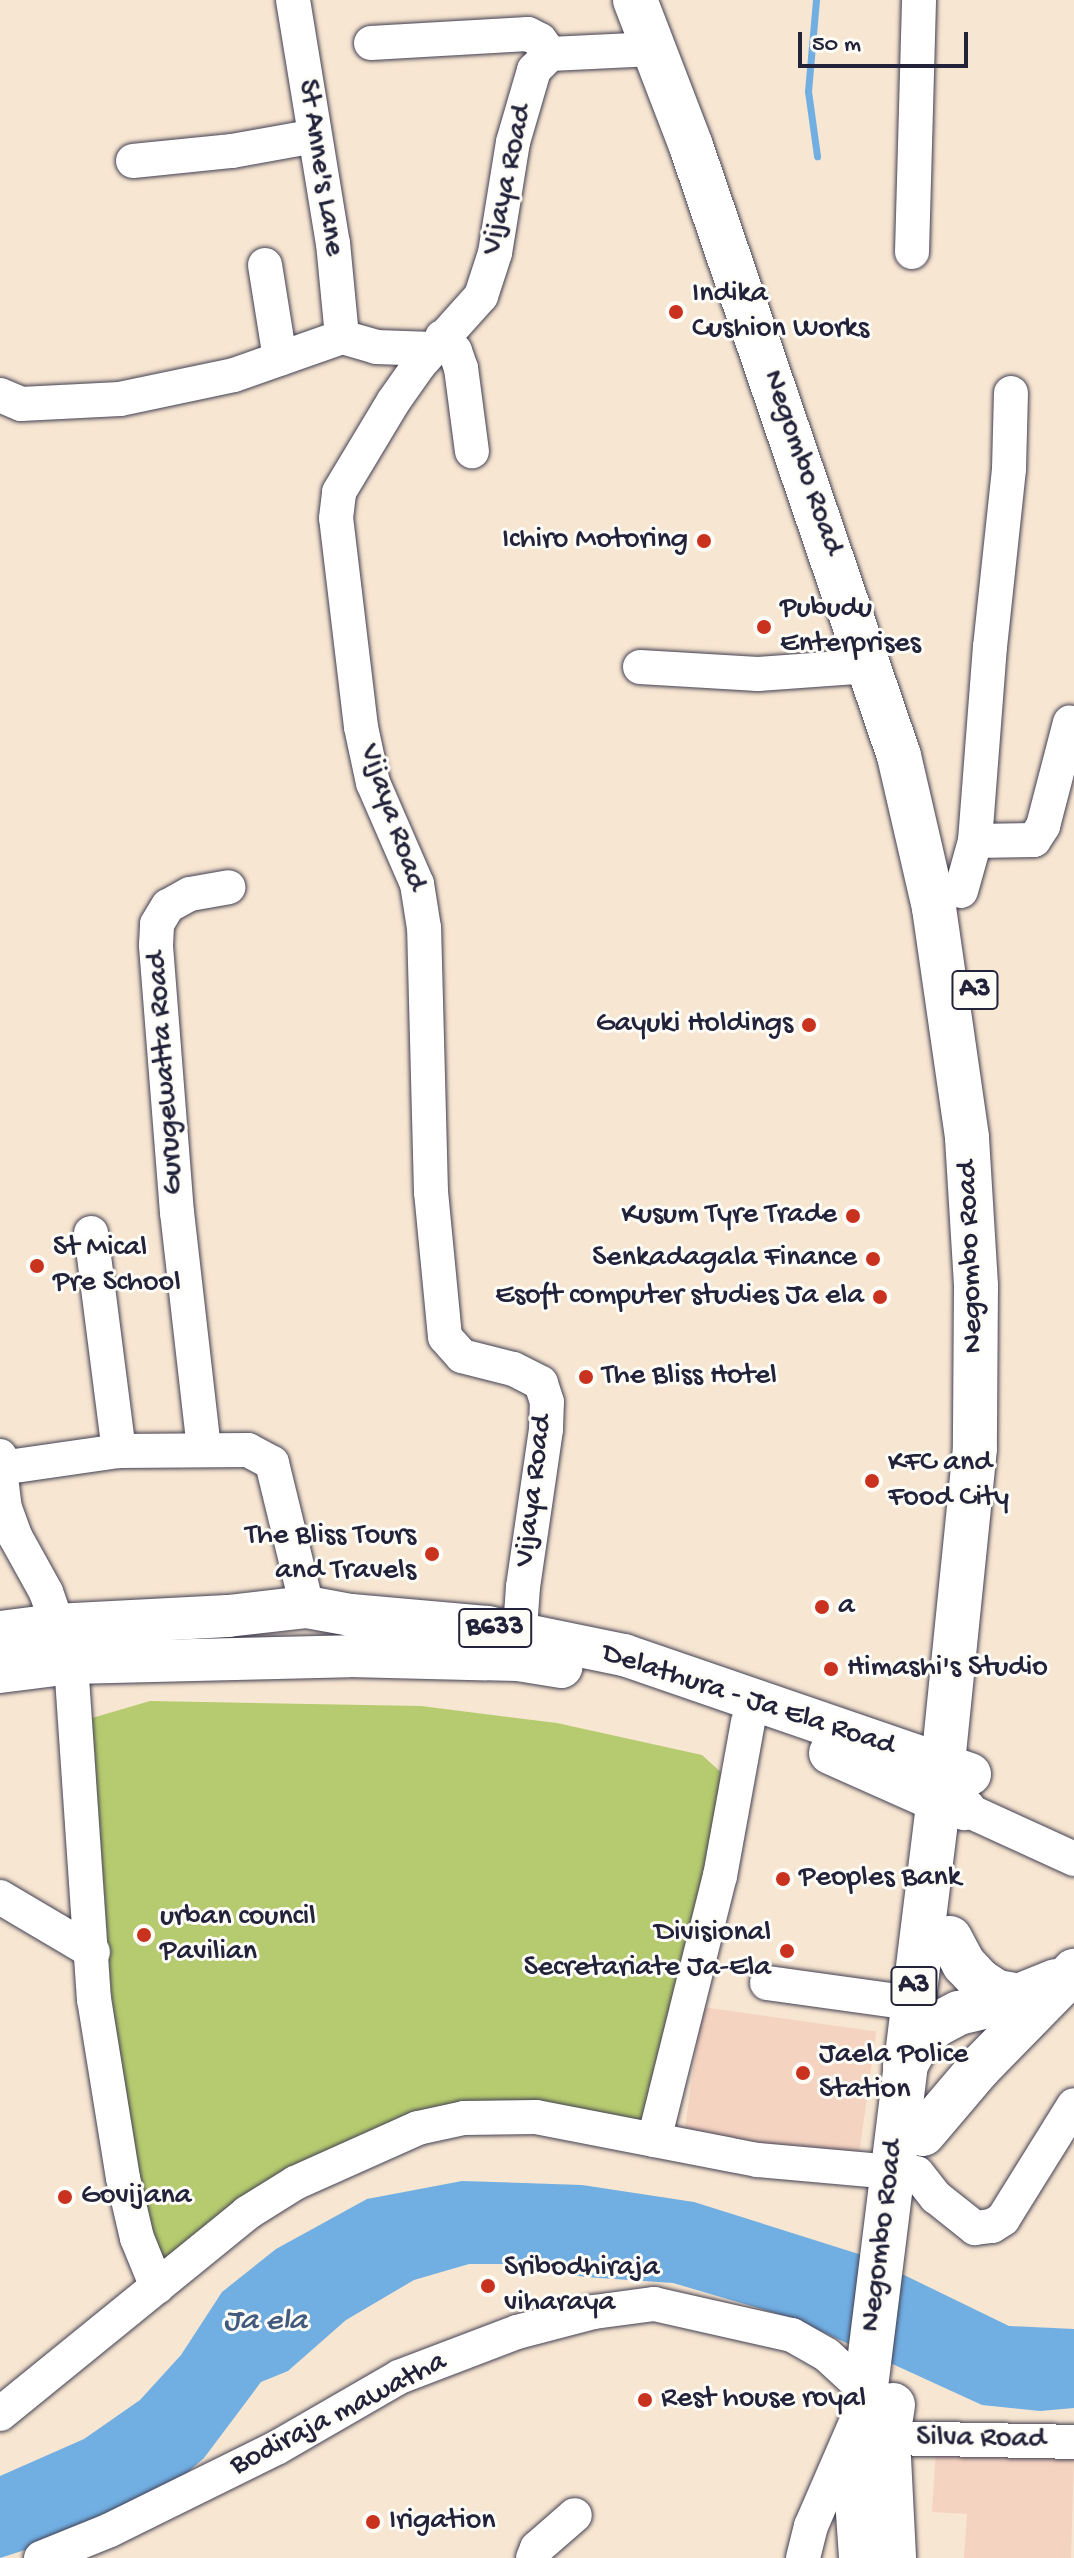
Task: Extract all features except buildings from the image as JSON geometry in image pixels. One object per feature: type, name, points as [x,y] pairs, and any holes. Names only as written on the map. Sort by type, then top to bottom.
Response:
[{"type":"highway","name":"Negombo Road","points":[[635,0],[706,190],[899,756],[934,908],[968,1153],[976,1286],[975,1448],[954,1788],[950,1938],[905,2066],[907,2173]]},
{"type":"highway","name":"Negombo Road","points":[[665,0],[803,396],[881,606],[933,773],[961,891],[994,1131],[1002,1255],[1004,1410],[985,1650],[954,1788],[876,2400],[856,2484],[861,2558]]},
{"type":"highway","points":[[950,1938],[964,1964],[980,1981],[997,1992],[1020,1996]]},
{"type":"highway","points":[[924,2014],[959,2013],[1020,1996],[1071,1973]]},
{"type":"highway","points":[[907,2173],[979,2068],[1046,2003],[1071,1973]]},
{"type":"highway","name":"Negombo Road","points":[[876,2400],[894,2558]]},
{"type":"main road","name":"Delathura - Ja Ela Road","points":[[0,1632],[55,1625],[228,1616],[307,1607],[519,1647],[624,1655],[954,1788]]},
{"type":"main road","name":"Delathura - Ja Ela Road","points":[[0,1672],[71,1663],[349,1656],[519,1647],[748,1722],[828,1752],[954,1788]]},
{"type":"street","name":"St Anne's Lane","points":[[293,0],[333,243],[342,337]]},
{"type":"street","points":[[912,252],[919,0]]},
{"type":"street","points":[[371,43],[528,34],[540,40],[550,54],[654,49]]},
{"type":"street","name":"Vijaya Road","points":[[519,1647],[547,1402],[541,1383],[513,1369],[462,1356],[445,1337],[431,1192],[424,928],[417,884],[373,783],[361,727],[336,518],[339,492],[393,402],[437,343],[481,296],[495,253],[505,178],[519,120],[534,70],[550,54]]},
{"type":"street","points":[[133,161],[232,151],[315,136]]},
{"type":"street","points":[[265,265],[280,359]]},
{"type":"street","points":[[0,395],[21,404],[120,399],[234,375],[342,337],[376,347],[437,343],[455,351],[461,368],[472,451]]},
{"type":"street","points":[[961,891],[975,841],[990,647],[1009,469],[1011,393]]},
{"type":"street","points":[[640,667],[743,674],[870,666]]},
{"type":"street","points":[[975,841],[1034,840],[1043,826],[1070,722]]},
{"type":"street","name":"Gurugewatta Road","points":[[204,1449],[177,1213],[157,924],[168,906],[190,894],[228,887]]},
{"type":"street","points":[[91,1233],[119,1451]]},
{"type":"street","points":[[157,2287],[137,2238],[123,2178],[94,1999],[71,1663],[55,1625],[46,1592],[15,1536],[5,1508],[0,1464],[119,1451],[248,1450],[272,1463],[307,1607]]},
{"type":"street","points":[[654,2140],[720,1876],[748,1722]]},
{"type":"street","points":[[954,1788],[1074,1859]]},
{"type":"street","points":[[0,1897],[93,1952]]},
{"type":"street","points":[[767,1983],[924,2014]]},
{"type":"street","points":[[0,2414],[247,2213],[295,2183],[418,2128],[464,2118],[536,2117],[758,2160],[907,2173],[975,2228],[992,2226],[1003,2219],[1074,2105]]},
{"type":"street","name":"Bodiraja mawatha","points":[[41,2558],[110,2530],[278,2447],[399,2377],[517,2332],[594,2312],[654,2304],[715,2315],[792,2335],[827,2355],[876,2400]]},
{"type":"street","points":[[803,2558],[834,2469],[876,2400]]},
{"type":"street","name":"Silva Road","points":[[876,2400],[1074,2442]]},
{"type":"street","points":[[533,2558],[537,2548],[575,2515]]},
{"type":"shaded area","points":[[702,2007],[876,2031],[857,2166],[683,2142]]},
{"type":"shaded area","points":[[936,2449],[1074,2458],[1071,2558],[964,2558],[967,2514],[932,2512]]},
{"type":"green space","points":[[150,1701],[421,1706],[557,1723],[702,1755],[724,1775],[671,2030],[640,2127],[413,2124],[170,2271],[150,2254],[126,2119],[111,1990],[92,1718]]},
{"type":"water","name":"Ja ela","points":[[462,2181],[582,2185],[694,2202],[865,2256],[1009,2326],[1074,2329],[1074,2408],[1040,2411],[982,2405],[792,2318],[673,2283],[585,2277],[509,2264],[469,2264],[414,2280],[346,2320],[288,2371],[261,2382],[204,2458],[171,2487],[118,2520],[0,2558],[0,2476],[84,2439],[140,2400],[181,2355],[222,2292],[276,2249],[367,2199]]},
{"type":"waterway","points":[[816,0],[808,91],[817,156]]},
{"type":"place","name":"Indika Cushion Works","points":[[676,312]]},
{"type":"place","name":"Ichiro Motoring","points":[[704,541]]},
{"type":"place","name":"Pubudu Enterprises","points":[[764,627]]},
{"type":"place","name":"Gayuki Holdings","points":[[809,1025]]},
{"type":"place","name":"Kusum Tyre Trade","points":[[853,1216]]},
{"type":"place","name":"Senkadagala Finance","points":[[873,1259]]},
{"type":"place","name":"St Mical Pre School","points":[[37,1266]]},
{"type":"place","name":"Esoft computer studies Ja ela","points":[[880,1297]]},
{"type":"place","name":"The Bliss Hotel","points":[[586,1377]]},
{"type":"place","name":"KFC and Food City","points":[[872,1481]]},
{"type":"place","name":"The Bliss Tours and Travels","points":[[432,1554]]},
{"type":"place","name":"a","points":[[822,1607]]},
{"type":"place","name":"Himashi's Studio","points":[[831,1669]]},
{"type":"place","name":"Peoples Bank","points":[[783,1879]]},
{"type":"place","name":"urban council Pavilian","points":[[144,1935]]},
{"type":"place","name":"Divisional Secretariate Ja-Ela","points":[[787,1951]]},
{"type":"place","name":"Jaela Police Station","points":[[803,2073]]},
{"type":"place","name":"Govijana","points":[[65,2197]]},
{"type":"place","name":"Sribodhiraja viharaya","points":[[488,2286]]},
{"type":"place","name":"Rest house royal","points":[[645,2400]]},
{"type":"place","name":"Irigation","points":[[373,2522]]}]
